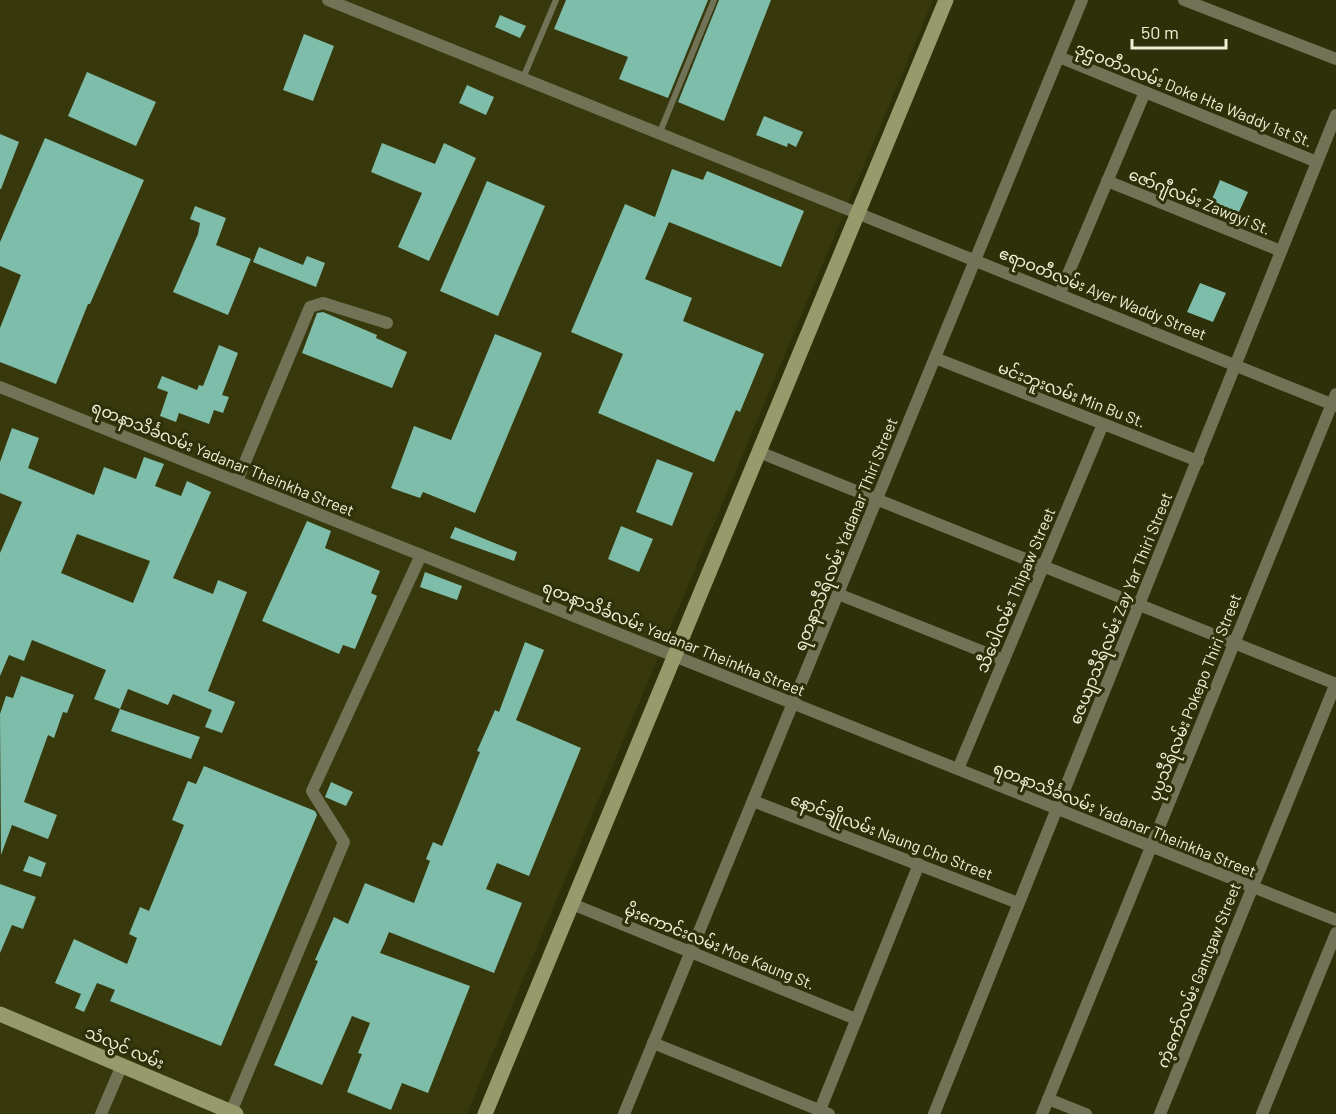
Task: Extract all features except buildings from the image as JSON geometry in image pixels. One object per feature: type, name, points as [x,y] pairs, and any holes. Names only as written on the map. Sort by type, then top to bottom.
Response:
[{"type":"street","name":"ဧရာဝတီလမ်း Ayer Waddy Street","points":[[328,0],[1236,365],[1335,401]]},
{"type":"street","points":[[485,1114],[946,0]]},
{"type":"street","name":"ရတနာသီရိလမ်း Yadanar Thiri Street","points":[[624,1114],[1082,0]]},
{"type":"street","points":[[1184,0],[1336,60]]},
{"type":"street","name":"ဒုဌဝတီ၁လမ်း Doke Hta Waddy 1st St.","points":[[1059,57],[1317,162]]},
{"type":"street","points":[[1060,293],[1145,92]]},
{"type":"street","name":"ဇေယျာသီရိလမ်း Zay Yar Thiri Street","points":[[934,1114],[1336,115]]},
{"type":"street","name":"ဇော်ဂျီလမ်း Zawgyi St.","points":[[1107,181],[1281,251]]},
{"type":"street","points":[[237,481],[310,307],[323,303],[387,323]]},
{"type":"street","name":"မင်းဘူးလမ်း Min Bu St.","points":[[935,358],[1197,460]]},
{"type":"street","name":"ရတနာသိင်္ခလမ်း Yadanar Theinkha Street","points":[[0,387],[1336,920]]},
{"type":"street","name":"ပုပ္ပသီရိလမ်း Pokepo Thiri Street","points":[[1042,1114],[1150,846],[1335,401]]},
{"type":"street","name":"သီပေါလမ်း Thipaw Street","points":[[958,769],[1103,424]]},
{"type":"street","points":[[759,452],[1336,683]]},
{"type":"street","points":[[234,1113],[344,842],[312,791],[421,555]]},
{"type":"street","points":[[838,594],[1004,660]]},
{"type":"street","name":"ကံ့ကော်လမ်း Gantgaw Street","points":[[1160,1114],[1336,683]]},
{"type":"street","name":"နောင်ချိုလမ်း Naung Cho Street","points":[[753,801],[1018,903]]},
{"type":"street","points":[[653,1043],[824,1112],[856,1019],[919,864]]},
{"type":"street","name":"မိုးကောင်းလမ်း Moe Kaung St.","points":[[572,904],[856,1019]]},
{"type":"street","points":[[1262,1114],[1336,933]]},
{"type":"street","name":"သံလွင် လမ်း","points":[[0,1014],[234,1113]]},
{"type":"street","points":[[100,1114],[122,1065]]},
{"type":"street","points":[[1048,1099],[1086,1114]]},
{"type":"lane","points":[[523,78],[556,0]]},
{"type":"lane","points":[[660,132],[714,0]]},
{"type":"shaded area","points":[[0,0],[933,0],[467,1114],[0,1114]]}]
